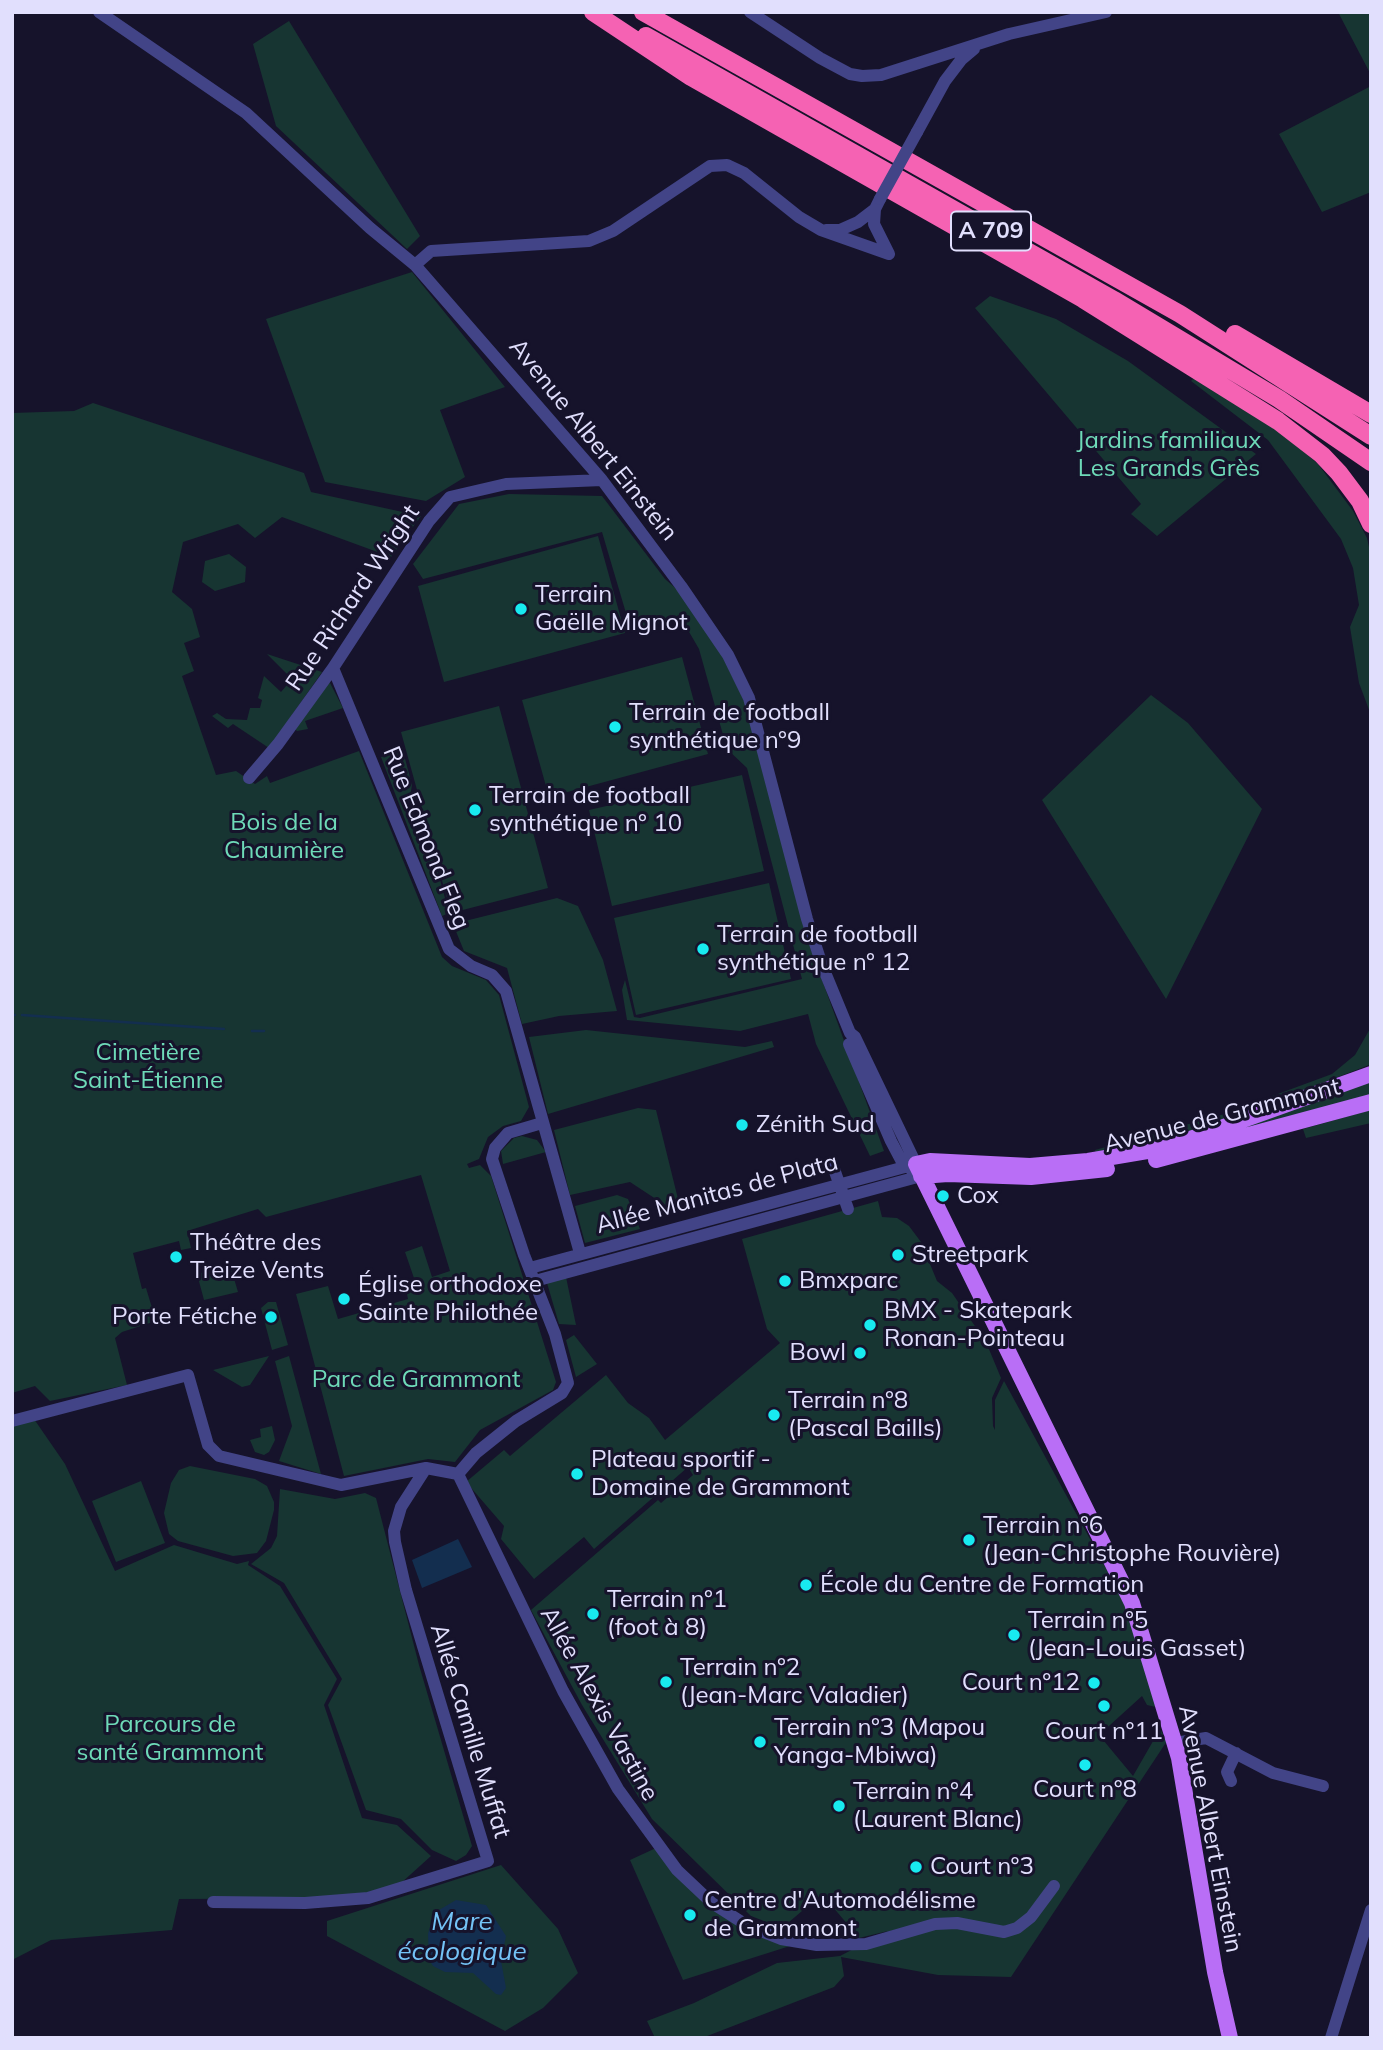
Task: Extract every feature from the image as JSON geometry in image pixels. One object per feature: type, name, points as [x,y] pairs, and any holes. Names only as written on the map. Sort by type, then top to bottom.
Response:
[{"type":"highway","points":[[593,12],[681,71],[1083,299],[1278,421],[1322,455],[1339,473],[1360,501],[1371,524]]},
{"type":"highway","name":"A 709","points":[[603,12],[1114,300],[1279,399],[1371,462]]},
{"type":"highway","name":"A 709","points":[[643,12],[1180,314],[1371,436]]},
{"type":"highway","points":[[1180,314],[1207,318],[1371,414]]},
{"type":"highway","points":[[1321,383],[1339,388],[1371,406]]},
{"type":"main road","name":"Avenue de Grammont","points":[[914,1169],[948,1174],[1031,1177],[1085,1167],[1165,1148],[1371,1074]]},
{"type":"main road","name":"Avenue de Grammont","points":[[914,1169],[930,1161],[1085,1167],[1168,1158],[1371,1102]]},
{"type":"main road","name":"Avenue Albert Einstein","points":[[914,1169],[932,1198],[1132,1602],[1175,1743],[1215,1972],[1230,2038]]},
{"type":"main road","points":[[932,1198],[939,1181],[948,1174]]},
{"type":"street","points":[[750,12],[820,58],[862,76],[881,75],[1009,34],[1106,12]]},
{"type":"street","name":"Avenue Albert Einstein","points":[[100,13],[246,113],[370,228],[415,265],[601,480],[681,586],[740,678],[756,719],[813,940],[850,1033],[855,1037],[914,1169]]},
{"type":"street","points":[[415,265],[431,251],[589,241],[612,231],[710,166],[727,165],[744,173],[799,217],[821,230],[889,254],[874,224],[877,204],[953,71],[981,44]]},
{"type":"street","points":[[821,230],[840,230],[877,204]]},
{"type":"street","name":"Rue Richard Wright","points":[[249,778],[262,765],[333,668],[429,521],[450,497],[506,484],[601,480]]},
{"type":"street","name":"Rue Edmond Fleg","points":[[333,668],[449,949],[471,966],[492,975],[506,991],[580,1252]]},
{"type":"street","points":[[12,1421],[188,1375],[211,1450],[219,1456],[341,1485],[426,1468],[458,1474],[476,1453],[516,1421],[562,1393],[568,1383],[569,1376],[555,1334],[492,1159],[495,1147],[508,1133],[542,1123]]},
{"type":"street","points":[[833,1166],[846,1203]]},
{"type":"street","name":"Allée Manitas de Plata","points":[[530,1268],[839,1182],[914,1169]]},
{"type":"street","name":"Allée Manitas de Plata","points":[[535,1281],[846,1203],[914,1169]]},
{"type":"street","name":"Allée Camille Muffat","points":[[213,1902],[315,1903],[368,1898],[488,1861],[406,1590],[395,1542],[394,1531],[401,1507],[426,1468]]},
{"type":"street","name":"Allée Alexis Vastine","points":[[458,1474],[563,1691],[618,1789],[677,1870],[712,1903],[748,1927],[781,1939],[817,1945],[866,1944],[935,1924],[957,1923],[1004,1932],[1017,1928],[1031,1917],[1054,1886]]},
{"type":"street","points":[[1175,1743],[1202,1737],[1273,1773],[1323,1786]]},
{"type":"street","points":[[1231,1781],[1227,1772],[1236,1753]]},
{"type":"street","points":[[1331,2038],[1371,1910]]},
{"type":"green space","points":[[1338,12],[1371,12],[1371,75]]},
{"type":"green space","points":[[289,21],[420,236],[407,249],[276,126],[253,44]]},
{"type":"green space","points":[[1371,86],[1371,192],[1322,212],[1279,134]]},
{"type":"green space","points":[[412,272],[505,387],[440,410],[465,477],[426,501],[325,482],[266,319]]},
{"type":"green space","name":"Jardins familiaux Les Grands Grès","points":[[990,296],[1056,319],[1128,361],[1256,454],[1157,536],[1131,514],[1141,504],[975,308]]},
{"type":"green space","points":[[1195,377],[1279,430],[1318,464],[1353,511],[1367,538],[1371,556],[1371,715],[1359,683],[1350,627],[1359,605],[1353,568],[1341,539],[1268,440],[1191,381]]},
{"type":"green space","points":[[93,403],[304,473],[311,492],[421,516],[391,557],[282,517],[255,538],[238,524],[183,542],[172,592],[192,609],[200,637],[184,643],[194,671],[182,676],[216,775],[236,771],[255,784],[267,776],[270,783],[359,751],[442,957],[452,966],[486,980],[499,995],[529,1107],[521,1121],[503,1126],[488,1137],[479,1159],[467,1164],[469,1168],[480,1165],[491,1176],[556,1382],[553,1390],[480,1430],[455,1462],[428,1459],[344,1476],[296,1294],[328,1286],[338,1319],[408,1299],[405,1285],[415,1281],[405,1252],[422,1246],[432,1277],[450,1271],[421,1175],[266,1217],[258,1209],[187,1231],[191,1248],[181,1250],[179,1241],[133,1253],[142,1289],[146,1288],[156,1321],[122,1332],[115,1338],[127,1385],[50,1401],[35,1386],[12,1393],[12,413],[74,411]]},
{"type":"green space","points":[[509,494],[602,496],[665,579],[680,592],[723,657],[748,709],[808,941],[884,1151],[870,1156],[816,1044],[808,1014],[740,1031],[627,1020],[622,990],[625,980],[634,1017],[640,1018],[802,979],[747,768],[727,749],[699,649],[681,618],[631,630],[602,532],[423,579],[413,564],[459,504]]},
{"type":"green space","name":"Terrain Gaëlle Mignot","points":[[598,536],[625,633],[444,682],[418,586]]},
{"type":"green space","points":[[229,554],[246,567],[245,582],[215,591],[202,582],[205,561]]},
{"type":"green space","points":[[267,654],[322,672],[269,748],[233,724],[228,728],[212,716],[217,713],[226,719],[247,720],[250,708],[260,708],[262,700],[258,698],[264,676],[281,692],[292,679]]},
{"type":"green space","name":"Terrain de football synthétique n°9","points":[[682,657],[708,754],[549,797],[522,700]]},
{"type":"green space","points":[[330,683],[343,708],[305,721],[308,729],[297,731],[294,728],[324,685]]},
{"type":"green space","points":[[1151,695],[1188,723],[1262,809],[1166,999],[1042,800]]},
{"type":"green space","name":"Terrain de football synthétique n° 10","points":[[499,706],[548,888],[451,913],[401,732]]},
{"type":"green space","points":[[403,751],[412,785],[408,809],[416,837],[435,861],[449,913],[442,916],[381,757]]},
{"type":"green space","points":[[742,775],[764,871],[612,906],[589,810]]},
{"type":"green space","name":"Terrain de football synthétique n° 12","points":[[769,883],[791,979],[636,1015],[614,918]]},
{"type":"green space","points":[[557,898],[578,906],[603,960],[617,1011],[559,1016],[522,1024],[507,968],[464,951],[453,924]]},
{"type":"green space","points":[[1371,1027],[1369,1065],[1235,1117],[1142,1147],[1096,1154],[1095,1150],[1221,1115],[1332,1074],[1355,1055]]},
{"type":"green space","points":[[586,1030],[745,1047],[772,1041],[774,1047],[548,1114],[529,1037]]},
{"type":"green space","points":[[1371,1079],[1371,1097],[1145,1156]]},
{"type":"green space","points":[[638,1108],[656,1110],[679,1203],[668,1207],[630,1182],[570,1195],[554,1130]]},
{"type":"green space","points":[[1371,1110],[1371,1123],[1306,1138],[1303,1129]]},
{"type":"green space","points":[[522,1136],[537,1140],[546,1152],[503,1164],[501,1151],[514,1138]]},
{"type":"green space","points":[[617,1195],[628,1199],[640,1229],[585,1243],[575,1206]]},
{"type":"green space","points":[[878,1201],[882,1217],[897,1218],[909,1226],[921,1242],[937,1281],[952,1293],[986,1342],[1001,1378],[992,1398],[995,1430],[995,1400],[1004,1381],[1133,1618],[1160,1708],[1147,1705],[1142,1696],[1099,1735],[1133,1776],[1160,1729],[1167,1741],[1011,1977],[938,1975],[841,1957],[844,1976],[834,1987],[702,2038],[655,2038],[647,2021],[694,2003],[777,1963],[840,1956],[888,1931],[859,1938],[822,1894],[782,1928],[751,1916],[652,1819],[582,1705],[531,1610],[658,1500],[661,1503],[693,1475],[688,1467],[594,1549],[584,1537],[534,1579],[501,1539],[504,1526],[466,1482],[504,1450],[510,1456],[606,1375],[628,1403],[649,1418],[665,1440],[780,1343],[767,1329],[742,1239]]},
{"type":"green space","points":[[230,1265],[238,1292],[204,1300],[197,1274]]},
{"type":"green space","points":[[566,1277],[576,1325],[559,1324],[547,1283]]},
{"type":"green space","points":[[268,1302],[276,1302],[288,1345],[272,1350],[261,1308]]},
{"type":"green space","points":[[574,1335],[597,1364],[576,1377],[566,1340]]},
{"type":"green space","points":[[269,1356],[250,1385],[242,1387],[213,1370]]},
{"type":"green space","points":[[289,1356],[321,1474],[279,1461],[292,1426],[275,1361]]},
{"type":"green space","name":"Parcours de santé Grammont","points":[[34,1419],[65,1464],[115,1571],[174,1545],[237,1564],[249,1561],[248,1565],[280,1586],[337,1679],[324,1705],[362,1818],[397,1825],[431,1856],[390,1893],[368,1898],[179,1899],[172,1930],[51,1940],[12,1960],[12,1425]]},
{"type":"green space","points":[[272,1426],[275,1440],[269,1452],[264,1455],[255,1452],[250,1440],[261,1437],[260,1429]]},
{"type":"green space","points":[[190,1466],[255,1479],[267,1486],[274,1502],[274,1510],[266,1541],[257,1553],[233,1556],[178,1541],[169,1534],[164,1513],[171,1483],[179,1470]]},
{"type":"green space","points":[[141,1481],[165,1543],[116,1562],[92,1501]]},
{"type":"green space","points":[[280,1489],[335,1499],[365,1493],[376,1498],[419,1665],[472,1846],[466,1855],[456,1861],[432,1850],[401,1819],[366,1810],[328,1705],[342,1679],[284,1583],[251,1564],[271,1548],[277,1536]]},
{"type":"green space","name":"Centre d'Automodélisme de Grammont","points":[[656,1848],[677,1877],[790,1946],[683,1980],[630,1860]]},
{"type":"green space","points":[[501,1865],[558,1929],[578,1973],[543,2008],[505,2031],[327,1936],[327,1921]]},
{"type":"water","points":[[458,1539],[472,1567],[422,1588],[412,1560]]},
{"type":"water","name":"Mare écologique","points":[[456,1900],[486,1905],[506,1936],[501,1961],[506,1988],[501,1995],[496,1994],[473,1973],[445,1972],[433,1966],[429,1960],[428,1934],[432,1920],[439,1910]]},
{"type":"waterway","points":[[22,1015],[224,1029]]},
{"type":"waterway","points":[[252,1031],[264,1031]]},
{"type":"place","name":"Terrain Gaëlle Mignot","points":[[521,609]]},
{"type":"place","name":"Terrain de football synthétique n°9","points":[[615,727]]},
{"type":"place","name":"Terrain de football synthétique n° 10","points":[[475,810]]},
{"type":"place","name":"Terrain de football synthétique n° 12","points":[[703,949]]},
{"type":"place","name":"Zénith Sud","points":[[742,1125]]},
{"type":"place","name":"Cox","points":[[943,1196]]},
{"type":"place","name":"Streetpark","points":[[898,1255]]},
{"type":"place","name":"Théâtre des Treize Vents","points":[[176,1257]]},
{"type":"place","name":"Bmxparc","points":[[785,1281]]},
{"type":"place","name":"Église orthodoxe Sainte Philothée","points":[[344,1299]]},
{"type":"place","name":"Porte Fétiche","points":[[271,1317]]},
{"type":"place","name":"BMX - Skatepark Ronan-Pointeau","points":[[870,1325]]},
{"type":"place","name":"Bowl","points":[[860,1353]]},
{"type":"place","name":"Terrain n°8 (Pascal Baills)","points":[[774,1415]]},
{"type":"place","name":"Plateau sportif - Domaine de Grammont","points":[[577,1474]]},
{"type":"place","name":"Terrain n°6 (Jean-Christophe Rouvière)","points":[[969,1540]]},
{"type":"place","name":"École du Centre de Formation","points":[[806,1585]]},
{"type":"place","name":"Terrain n°1 (foot à 8)","points":[[593,1614]]},
{"type":"place","name":"Terrain n°5 (Jean-Louis Gasset)","points":[[1014,1635]]},
{"type":"place","name":"Terrain n°2 (Jean-Marc Valadier)","points":[[666,1682]]},
{"type":"place","name":"Court n°12","points":[[1094,1683]]},
{"type":"place","name":"Court n°11","points":[[1104,1706]]},
{"type":"place","name":"Terrain n°3 (Mapou Yanga-Mbiwa)","points":[[760,1742]]},
{"type":"place","name":"Court n°8","points":[[1085,1765]]},
{"type":"place","name":"Terrain n°4 (Laurent Blanc)","points":[[839,1806]]},
{"type":"place","name":"Court n°3","points":[[916,1867]]},
{"type":"place","name":"Centre d'Automodélisme de Grammont","points":[[690,1915]]},
{"type":"park label","name":"Bois de la Chaumière","points":[[284,837]]},
{"type":"park label","name":"Cimetière Saint-Étienne","points":[[148,1067]]},
{"type":"park label","name":"Parc de Grammont","points":[[416,1380]]}]
